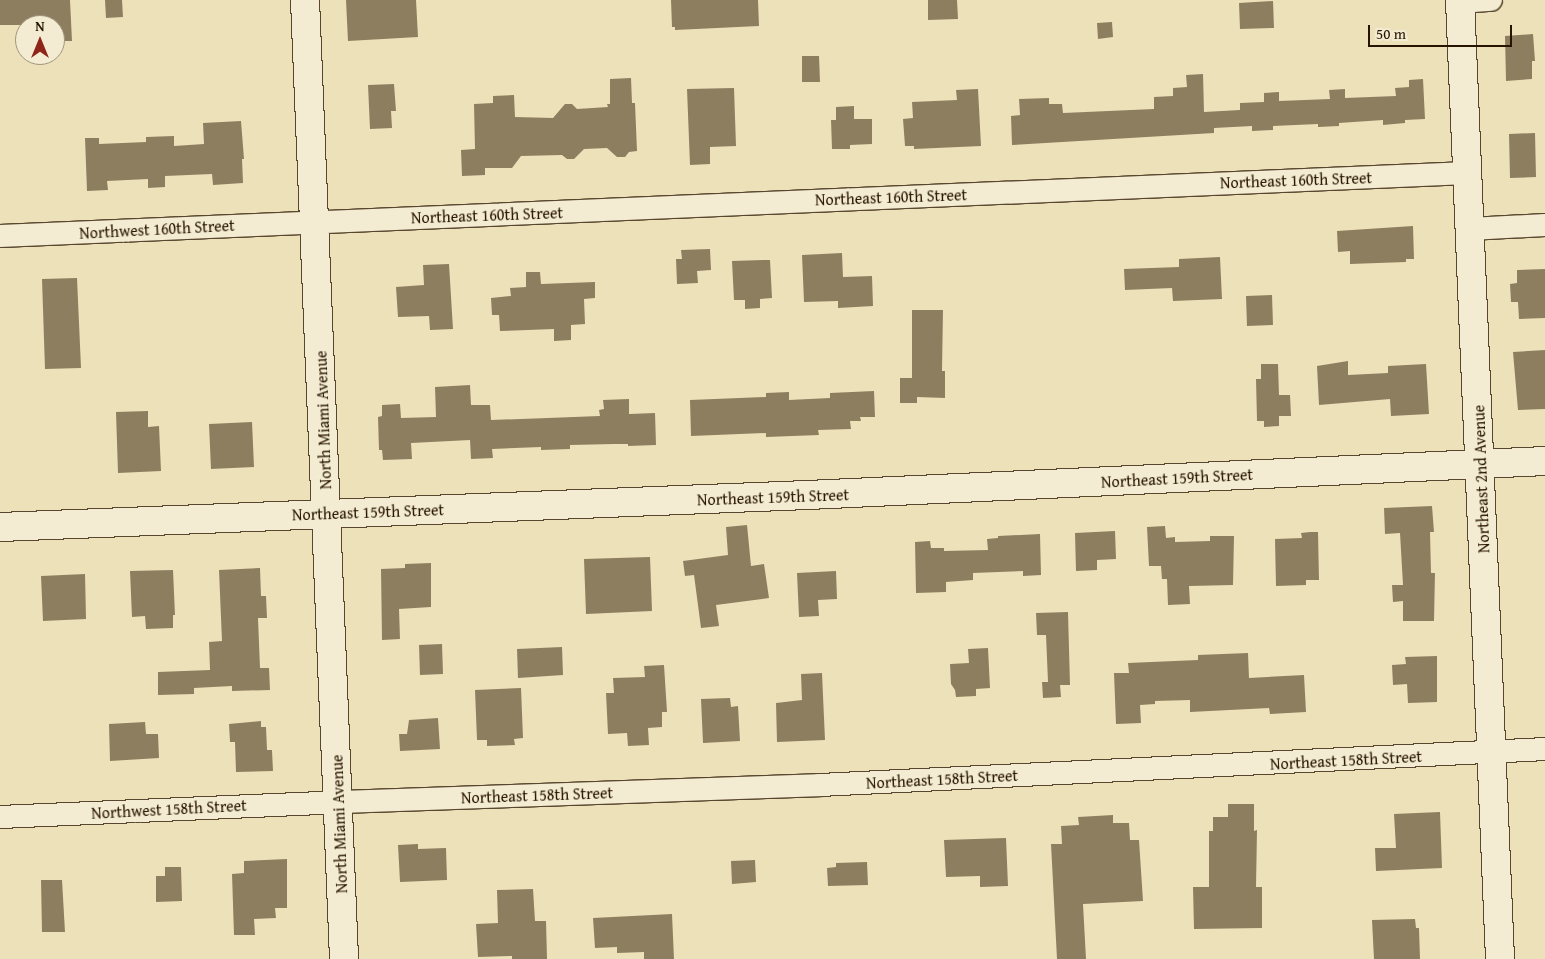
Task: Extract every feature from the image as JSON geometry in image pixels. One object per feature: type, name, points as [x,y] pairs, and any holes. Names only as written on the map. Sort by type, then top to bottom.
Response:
[{"type":"street","name":"North Miami Avenue","points":[[305,0],[344,959]]},
{"type":"street","points":[[1460,1],[1491,0]]},
{"type":"street","name":"Northeast 2nd Avenue","points":[[1460,1],[1500,959]]},
{"type":"street","name":"Northeast 160th Street","points":[[314,222],[1468,173]]},
{"type":"street","name":"Northwest 160th Street","points":[[0,236],[314,222]]},
{"type":"street","points":[[1470,229],[1545,225]]},
{"type":"street","name":"Northeast 159th Street","points":[[0,528],[818,495],[1545,461]]},
{"type":"street","name":"Northeast 158th Street","points":[[338,802],[820,785],[1545,749]]},
{"type":"street","name":"Northwest 158th Street","points":[[0,817],[338,802]]},
{"type":"building","points":[[0,0],[70,0],[72,41],[65,41],[65,15],[15,15],[15,25],[0,25]]},
{"type":"building","points":[[105,0],[122,0],[123,17],[106,18]]},
{"type":"building","points":[[346,0],[416,0],[418,37],[348,41]]},
{"type":"building","points":[[671,0],[758,0],[759,26],[675,30],[675,27],[672,27]]},
{"type":"building","points":[[928,0],[957,0],[958,19],[928,20]]},
{"type":"building","points":[[1273,1],[1274,28],[1240,29],[1239,3]]},
{"type":"building","points":[[1112,22],[1113,37],[1098,39],[1097,23]]},
{"type":"building","points":[[1533,34],[1535,61],[1532,61],[1532,79],[1506,81],[1505,36]]},
{"type":"building","points":[[802,56],[819,56],[820,82],[802,82]]},
{"type":"building","points":[[1203,74],[1204,112],[1240,110],[1240,103],[1264,102],[1264,93],[1279,92],[1279,101],[1330,99],[1329,90],[1345,89],[1345,98],[1396,96],[1395,88],[1409,87],[1409,80],[1423,79],[1425,119],[1405,120],[1405,123],[1383,125],[1383,120],[1339,123],[1339,126],[1318,127],[1318,124],[1273,126],[1273,130],[1252,131],[1252,126],[1214,128],[1214,133],[1012,145],[1011,116],[1020,115],[1019,99],[1049,98],[1049,104],[1062,104],[1063,113],[1154,109],[1154,97],[1173,96],[1173,88],[1187,87],[1186,75]]},
{"type":"building","points":[[631,78],[632,103],[635,103],[637,151],[629,152],[625,157],[617,157],[607,148],[584,149],[574,159],[567,159],[562,155],[521,156],[512,168],[485,168],[485,175],[462,176],[461,150],[475,149],[474,104],[493,103],[493,96],[514,95],[515,117],[553,118],[565,104],[572,104],[577,109],[608,107],[607,104],[610,104],[610,79]]},
{"type":"building","points":[[394,84],[396,111],[391,111],[392,128],[370,129],[368,85]]},
{"type":"building","points":[[734,88],[736,146],[710,147],[710,164],[690,165],[687,89]]},
{"type":"building","points":[[978,89],[981,146],[914,149],[914,146],[905,146],[903,119],[913,118],[912,102],[957,100],[956,90]]},
{"type":"building","points":[[854,106],[854,119],[872,119],[872,144],[850,145],[850,149],[832,149],[831,120],[836,120],[836,107]]},
{"type":"building","points":[[241,121],[244,159],[242,159],[243,183],[213,185],[212,174],[165,176],[165,187],[148,188],[148,179],[107,181],[108,190],[87,191],[85,138],[99,138],[99,144],[146,142],[146,137],[174,136],[174,146],[204,144],[203,123]]},
{"type":"building","points":[[1535,133],[1536,177],[1510,178],[1509,134]]},
{"type":"building","points":[[1413,226],[1414,259],[1406,259],[1406,262],[1350,264],[1350,251],[1338,252],[1337,231]]},
{"type":"building","points":[[710,249],[711,270],[697,271],[698,283],[677,284],[676,259],[682,259],[681,250]]},
{"type":"building","points":[[842,253],[843,277],[872,276],[873,306],[838,308],[838,301],[804,302],[802,255]]},
{"type":"building","points":[[1220,257],[1222,299],[1173,301],[1172,288],[1125,290],[1124,269],[1179,267],[1179,259]]},
{"type":"building","points":[[770,260],[772,298],[760,299],[760,308],[745,309],[745,300],[734,300],[732,261]]},
{"type":"building","points":[[449,264],[453,329],[430,330],[429,316],[398,317],[396,287],[424,285],[423,265]]},
{"type":"building","points":[[1545,269],[1545,318],[1519,319],[1518,302],[1511,302],[1510,284],[1517,283],[1517,270]]},
{"type":"building","points":[[526,272],[540,272],[541,284],[595,282],[595,298],[584,299],[585,324],[571,325],[571,340],[554,341],[554,329],[500,331],[499,315],[492,315],[491,298],[511,296],[510,288],[526,287]]},
{"type":"building","points":[[77,278],[81,368],[45,369],[42,279]]},
{"type":"building","points":[[1272,295],[1273,325],[1247,326],[1246,296]]},
{"type":"building","points":[[912,310],[943,310],[942,371],[945,371],[945,398],[917,397],[917,403],[900,403],[900,378],[912,378]]},
{"type":"building","points":[[1545,350],[1545,409],[1518,410],[1513,352]]},
{"type":"building","points":[[1348,361],[1348,375],[1388,373],[1388,366],[1426,364],[1429,414],[1391,416],[1390,399],[1319,405],[1317,366]]},
{"type":"building","points":[[1261,364],[1278,364],[1279,395],[1290,395],[1291,416],[1279,416],[1279,426],[1264,427],[1264,421],[1257,421],[1256,379],[1261,379]]},
{"type":"building","points":[[470,385],[471,405],[490,405],[491,420],[600,416],[599,410],[604,409],[603,400],[629,399],[629,414],[655,413],[656,445],[570,445],[570,449],[541,450],[541,447],[492,449],[493,458],[471,459],[470,440],[411,443],[412,459],[383,460],[382,450],[379,450],[378,417],[382,416],[382,405],[400,404],[401,418],[436,417],[435,387]]},
{"type":"building","points":[[874,391],[875,417],[860,417],[861,421],[850,421],[851,429],[818,430],[819,435],[766,437],[766,433],[691,436],[690,400],[766,397],[766,393],[789,392],[789,400],[830,398],[830,393]]},
{"type":"building","points":[[148,411],[148,427],[159,426],[161,471],[118,473],[116,412]]},
{"type":"building","points":[[252,422],[254,467],[211,469],[209,424]]},
{"type":"building","points":[[1432,506],[1434,532],[1430,532],[1431,573],[1435,573],[1434,621],[1403,621],[1403,601],[1393,602],[1392,585],[1403,585],[1400,533],[1385,534],[1384,508]]},
{"type":"building","points":[[747,525],[751,566],[764,564],[769,598],[716,605],[719,626],[701,628],[694,575],[685,576],[683,561],[728,555],[726,527]]},
{"type":"building","points":[[1165,526],[1166,538],[1175,537],[1175,542],[1210,541],[1210,536],[1234,536],[1233,585],[1189,586],[1190,604],[1168,605],[1167,579],[1162,579],[1161,566],[1149,566],[1147,527]]},
{"type":"building","points":[[1115,531],[1116,559],[1097,560],[1097,570],[1076,571],[1075,533]]},
{"type":"building","points":[[1318,532],[1319,580],[1306,580],[1306,585],[1276,586],[1275,539],[1302,538],[1301,533]]},
{"type":"building","points":[[1040,534],[1041,575],[1023,576],[1023,571],[973,573],[973,580],[946,582],[946,592],[916,593],[915,542],[930,541],[931,548],[944,548],[944,551],[988,550],[987,539],[998,538],[998,536]]},
{"type":"building","points":[[650,557],[652,611],[586,614],[584,559]]},
{"type":"building","points":[[431,563],[431,607],[399,609],[400,639],[382,640],[381,569],[405,568],[405,564]]},
{"type":"building","points":[[260,568],[261,596],[266,596],[267,618],[258,618],[260,668],[269,668],[270,690],[232,691],[232,686],[194,688],[194,694],[158,695],[158,672],[210,670],[209,642],[222,641],[219,570]]},
{"type":"building","points":[[173,570],[175,615],[173,615],[173,628],[146,629],[145,616],[132,617],[130,571]]},
{"type":"building","points":[[836,571],[837,599],[818,600],[819,616],[799,617],[797,573]]},
{"type":"building","points":[[85,574],[86,619],[43,621],[41,576]]},
{"type":"building","points":[[1068,612],[1070,685],[1060,685],[1061,697],[1043,698],[1042,682],[1048,682],[1046,635],[1037,635],[1036,613]]},
{"type":"building","points":[[442,644],[443,674],[420,675],[419,645]]},
{"type":"building","points":[[562,647],[563,675],[518,678],[517,649]]},
{"type":"building","points":[[988,648],[990,688],[976,689],[976,696],[956,697],[955,690],[951,684],[950,664],[969,663],[968,649]]},
{"type":"building","points":[[1248,653],[1249,678],[1304,675],[1306,712],[1270,714],[1269,708],[1190,712],[1190,700],[1155,701],[1155,704],[1140,705],[1141,723],[1116,724],[1114,673],[1129,673],[1128,663],[1198,660],[1198,655]]},
{"type":"building","points":[[1437,656],[1437,702],[1408,703],[1407,684],[1393,685],[1392,665],[1406,664],[1405,657]]},
{"type":"building","points":[[664,665],[667,712],[662,712],[662,727],[648,728],[649,745],[628,746],[627,733],[608,734],[606,693],[614,693],[613,678],[645,677],[644,666]]},
{"type":"building","points":[[822,673],[825,740],[777,742],[776,703],[802,700],[801,674]]},
{"type":"building","points":[[521,688],[523,738],[514,739],[515,745],[487,746],[487,740],[477,740],[475,690]]},
{"type":"building","points":[[730,698],[731,707],[738,706],[740,741],[703,743],[701,699]]},
{"type":"building","points":[[438,718],[440,749],[400,751],[399,734],[407,734],[409,720]]},
{"type":"building","points":[[261,721],[261,727],[266,727],[267,750],[272,750],[273,771],[236,772],[235,742],[230,742],[229,724]]},
{"type":"building","points":[[145,722],[146,734],[158,734],[159,758],[110,761],[109,724]]},
{"type":"building","points":[[1228,804],[1254,804],[1254,831],[1257,830],[1256,887],[1262,887],[1262,928],[1194,929],[1193,887],[1209,887],[1209,831],[1213,831],[1213,817],[1228,817]]},
{"type":"building","points":[[1440,812],[1442,868],[1376,871],[1375,848],[1396,848],[1394,814]]},
{"type":"building","points":[[1113,815],[1113,823],[1129,823],[1130,840],[1139,840],[1143,901],[1083,904],[1086,959],[1057,959],[1051,844],[1062,844],[1061,826],[1079,825],[1078,817]]},
{"type":"building","points":[[1006,838],[1008,886],[980,887],[980,876],[946,877],[944,840]]},
{"type":"building","points":[[418,844],[418,849],[446,848],[447,880],[400,882],[398,845]]},
{"type":"building","points":[[287,859],[287,908],[275,908],[276,918],[254,919],[255,935],[234,935],[232,874],[244,873],[244,861]]},
{"type":"building","points":[[755,860],[756,882],[732,884],[731,861]]},
{"type":"building","points":[[867,862],[868,885],[828,886],[827,868],[836,867],[836,863]]},
{"type":"building","points":[[165,867],[181,867],[182,901],[156,902],[156,876],[165,876]]},
{"type":"building","points":[[41,880],[62,880],[65,932],[42,932]]},
{"type":"building","points":[[533,889],[535,921],[546,921],[547,959],[512,959],[512,956],[478,957],[476,924],[498,923],[497,890]]},
{"type":"building","points":[[672,914],[674,959],[644,959],[644,952],[617,953],[617,947],[595,948],[593,918]]},
{"type":"building","points":[[1415,919],[1416,928],[1419,928],[1420,959],[1374,959],[1372,920]]}]
